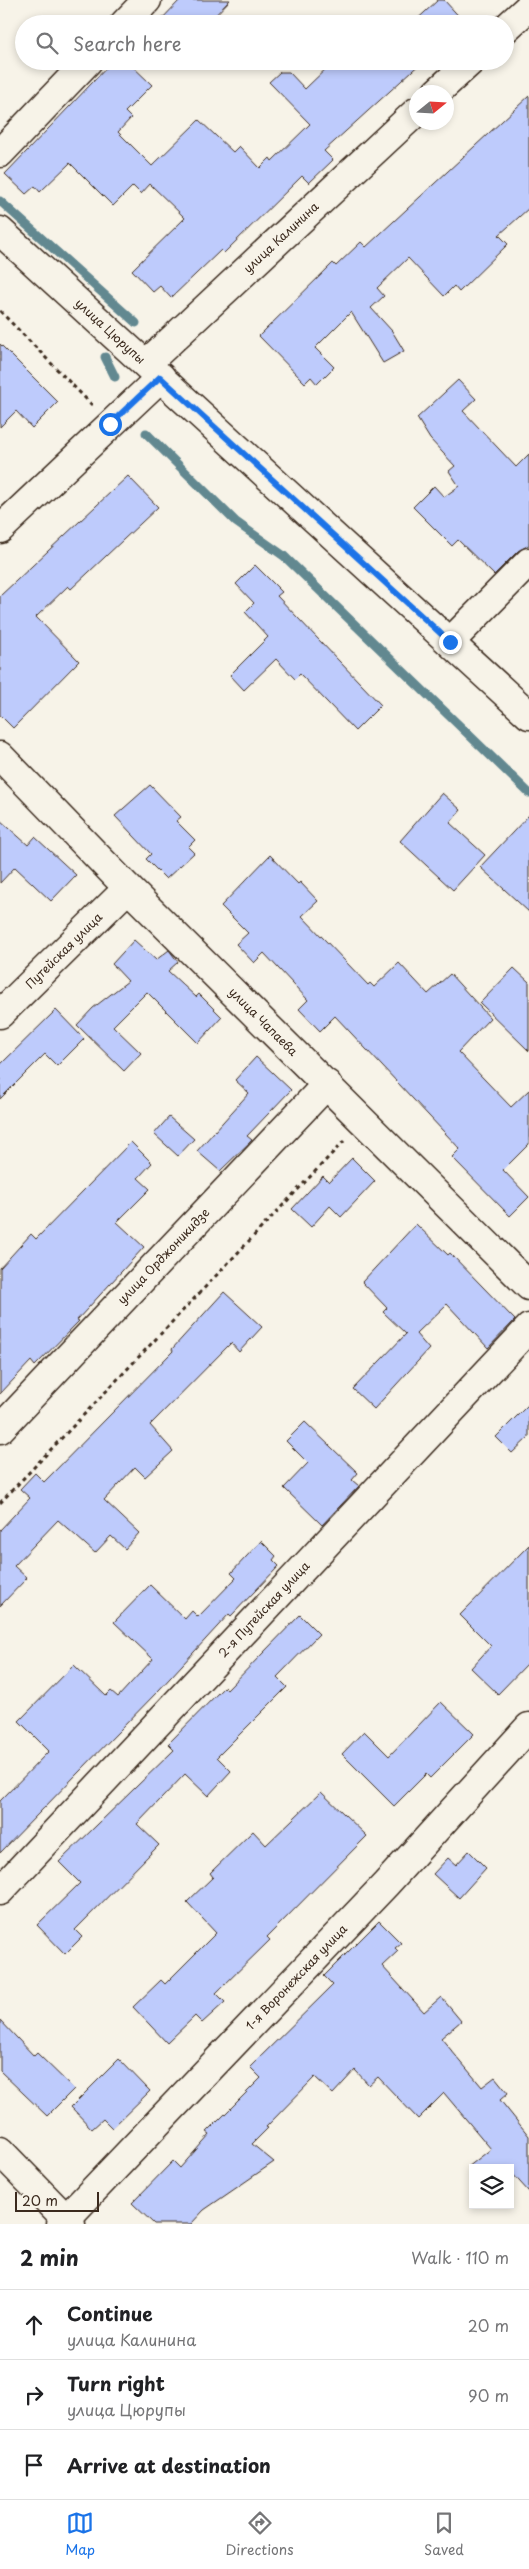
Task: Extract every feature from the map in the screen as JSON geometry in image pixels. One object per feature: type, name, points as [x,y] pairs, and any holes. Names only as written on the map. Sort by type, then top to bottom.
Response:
[{"type":"street","points":[[133,15],[147,0]]},
{"type":"street","points":[[514,21],[529,7]]},
{"type":"street","points":[[0,153],[79,70]]},
{"type":"street","points":[[445,85],[461,70]]},
{"type":"street","name":"улица Калинина","points":[[0,529],[110,424],[153,370],[409,119]]},
{"type":"street","name":"улица Цюрупы","points":[[0,232],[529,715]]},
{"type":"street","points":[[450,642],[529,562]]},
{"type":"street","name":"улица Чапаева","points":[[0,756],[128,888],[364,1120],[529,1286]]},
{"type":"street","name":"Путейская улица","points":[[0,1014],[128,888]]},
{"type":"street","name":"улица Орджоникидзе","points":[[0,1429],[327,1084]]},
{"type":"street","name":"2-я Путейская улица","points":[[0,1891],[529,1328]]},
{"type":"street","name":"1-я Воронежская улица","points":[[66,2222],[392,1878],[529,1727]]},
{"type":"street","points":[[0,2151],[66,2222]]},
{"type":"path","points":[[0,311],[110,424]]},
{"type":"path","points":[[0,1502],[364,1120]]},
{"type":"building","points":[[180,0],[230,0],[216,15],[166,15]]},
{"type":"building","points":[[438,0],[444,0],[458,15],[422,15]]},
{"type":"building","points":[[104,70],[136,70],[152,85],[125,112],[131,118],[118,132],[152,166],[199,120],[233,152],[239,146],[260,168],[270,158],[272,161],[310,124],[269,82],[280,72],[289,72],[305,89],[325,70],[413,70],[324,151],[333,160],[309,183],[302,176],[224,253],[221,250],[171,298],[160,286],[153,292],[132,270],[185,218],[150,184],[141,194],[133,186],[113,206],[70,163],[40,192],[35,186],[26,194],[5,174]]},
{"type":"building","points":[[529,96],[529,208],[499,235],[508,244],[459,292],[454,286],[444,296],[408,258],[377,288],[384,296],[371,308],[392,331],[404,351],[383,363],[351,312],[315,348],[334,367],[317,384],[311,377],[305,383],[259,336],[333,263],[336,266],[361,242],[366,247]]},
{"type":"building","points":[[0,344],[58,402],[32,428],[16,411],[0,427]]},
{"type":"building","points":[[458,380],[476,399],[463,411],[516,467],[529,454],[529,545],[518,551],[494,575],[458,540],[452,546],[413,507],[434,486],[444,497],[459,486],[449,471],[455,466],[430,439],[417,418]]},
{"type":"building","points":[[128,476],[158,507],[71,589],[68,586],[36,617],[79,661],[13,728],[0,715],[0,596]]},
{"type":"building","points":[[255,565],[282,592],[277,596],[381,705],[355,731],[300,674],[295,679],[276,659],[244,690],[230,675],[268,637],[245,612],[254,603],[236,584]]},
{"type":"building","points":[[150,785],[181,817],[176,821],[195,840],[188,847],[194,853],[166,879],[146,859],[151,854],[115,816]]},
{"type":"building","points":[[442,793],[461,810],[450,823],[485,855],[453,890],[400,841]]},
{"type":"building","points":[[529,815],[529,912],[480,867]]},
{"type":"building","points":[[0,820],[28,845],[35,837],[76,875],[51,901],[15,867],[0,883]]},
{"type":"building","points":[[270,855],[298,884],[300,882],[318,901],[302,916],[368,985],[370,983],[374,987],[399,963],[428,994],[450,974],[490,1018],[458,1052],[511,1107],[529,1090],[529,1144],[503,1170],[529,1197],[510,1216],[452,1157],[460,1149],[335,1016],[320,1031],[299,1009],[308,1000],[264,953],[254,963],[236,944],[248,933],[221,906]]},
{"type":"building","points":[[134,940],[156,960],[169,950],[178,962],[168,971],[196,997],[199,994],[222,1017],[198,1043],[147,992],[113,1026],[141,1053],[124,1071],[77,1025],[93,1008],[128,981],[112,964]]},
{"type":"building","points":[[514,968],[529,982],[529,1051],[480,1003]]},
{"type":"building","points":[[56,1010],[84,1039],[57,1066],[45,1054],[0,1099],[0,1065]]},
{"type":"building","points":[[256,1057],[291,1090],[247,1136],[252,1140],[220,1171],[197,1151],[249,1093],[235,1080]]},
{"type":"building","points":[[169,1117],[194,1139],[178,1156],[154,1134]]},
{"type":"building","points":[[131,1142],[152,1163],[138,1178],[150,1189],[117,1222],[144,1247],[77,1320],[79,1321],[35,1366],[31,1361],[0,1394],[0,1268],[31,1234],[36,1239]]},
{"type":"building","points":[[352,1158],[375,1181],[341,1217],[330,1206],[311,1227],[292,1209],[323,1176],[329,1182]]},
{"type":"building","points":[[416,1224],[448,1255],[450,1253],[515,1320],[488,1348],[447,1304],[416,1334],[429,1349],[374,1409],[353,1389],[406,1334],[383,1312],[387,1308],[362,1282]]},
{"type":"building","points":[[224,1292],[262,1327],[239,1352],[231,1343],[150,1425],[173,1451],[145,1477],[135,1467],[104,1500],[139,1533],[125,1549],[111,1536],[95,1553],[58,1520],[14,1566],[27,1578],[0,1606],[0,1530],[30,1498],[20,1489],[35,1473],[44,1482],[173,1351],[172,1349]]},
{"type":"building","points":[[529,1404],[529,1437],[512,1453],[496,1437]]},
{"type":"building","points":[[305,1422],[358,1473],[352,1480],[359,1486],[322,1525],[284,1488],[308,1463],[286,1441]]},
{"type":"building","points":[[261,1541],[276,1556],[273,1560],[279,1566],[231,1616],[229,1614],[159,1690],[0,1853],[0,1801],[49,1751],[19,1721],[74,1665],[106,1696],[111,1691],[118,1697],[153,1659],[114,1622],[150,1585],[185,1619],[192,1611],[198,1617],[236,1578],[231,1573]]},
{"type":"building","points":[[529,1545],[529,1662],[498,1694],[471,1668],[491,1646],[460,1615]]},
{"type":"building","points":[[300,1615],[319,1634],[277,1677],[287,1687],[217,1757],[231,1771],[208,1796],[185,1774],[137,1824],[159,1845],[75,1930],[82,1937],[65,1954],[37,1925],[80,1883],[59,1862],[174,1750],[168,1744],[224,1687],[227,1690]]},
{"type":"building","points":[[441,1702],[474,1734],[430,1778],[426,1774],[394,1806],[342,1754],[364,1731],[389,1756]]},
{"type":"building","points":[[321,1792],[367,1836],[267,1937],[270,1940],[216,1993],[225,2002],[202,2023],[195,2016],[167,2043],[133,2007],[161,1980],[165,1984],[216,1933],[187,1902],[213,1877],[210,1873],[253,1831],[266,1845]]},
{"type":"building","points":[[469,1851],[486,1868],[459,1898],[433,1874],[448,1858],[456,1865]]},
{"type":"building","points":[[379,1921],[401,1943],[395,1948],[398,1951],[382,1966],[424,2012],[441,1997],[461,2021],[441,2038],[482,2087],[495,2077],[508,2093],[500,2100],[529,2136],[529,2192],[514,2175],[514,2164],[472,2164],[491,2149],[444,2093],[418,2119],[378,2077],[369,2085],[355,2070],[333,2094],[315,2077],[266,2127],[268,2128],[252,2144],[274,2162],[204,2210],[191,2224],[154,2224],[132,2203],[173,2161],[180,2168],[210,2134],[207,2132],[261,2078],[250,2067],[333,1985],[324,1976]]},
{"type":"building","points":[[0,2020],[34,2056],[37,2053],[74,2089],[47,2116],[0,2071]]},
{"type":"building","points":[[119,2059],[150,2091],[112,2128],[103,2119],[92,2129],[71,2107]]},
{"type":"waterway","points":[[0,201],[136,323]]},
{"type":"waterway","points":[[105,357],[115,377]]},
{"type":"waterway","points":[[146,433],[236,522],[284,556],[529,793]]},
{"type":"route","points":[[110,424],[160,377],[450,642]]}]
